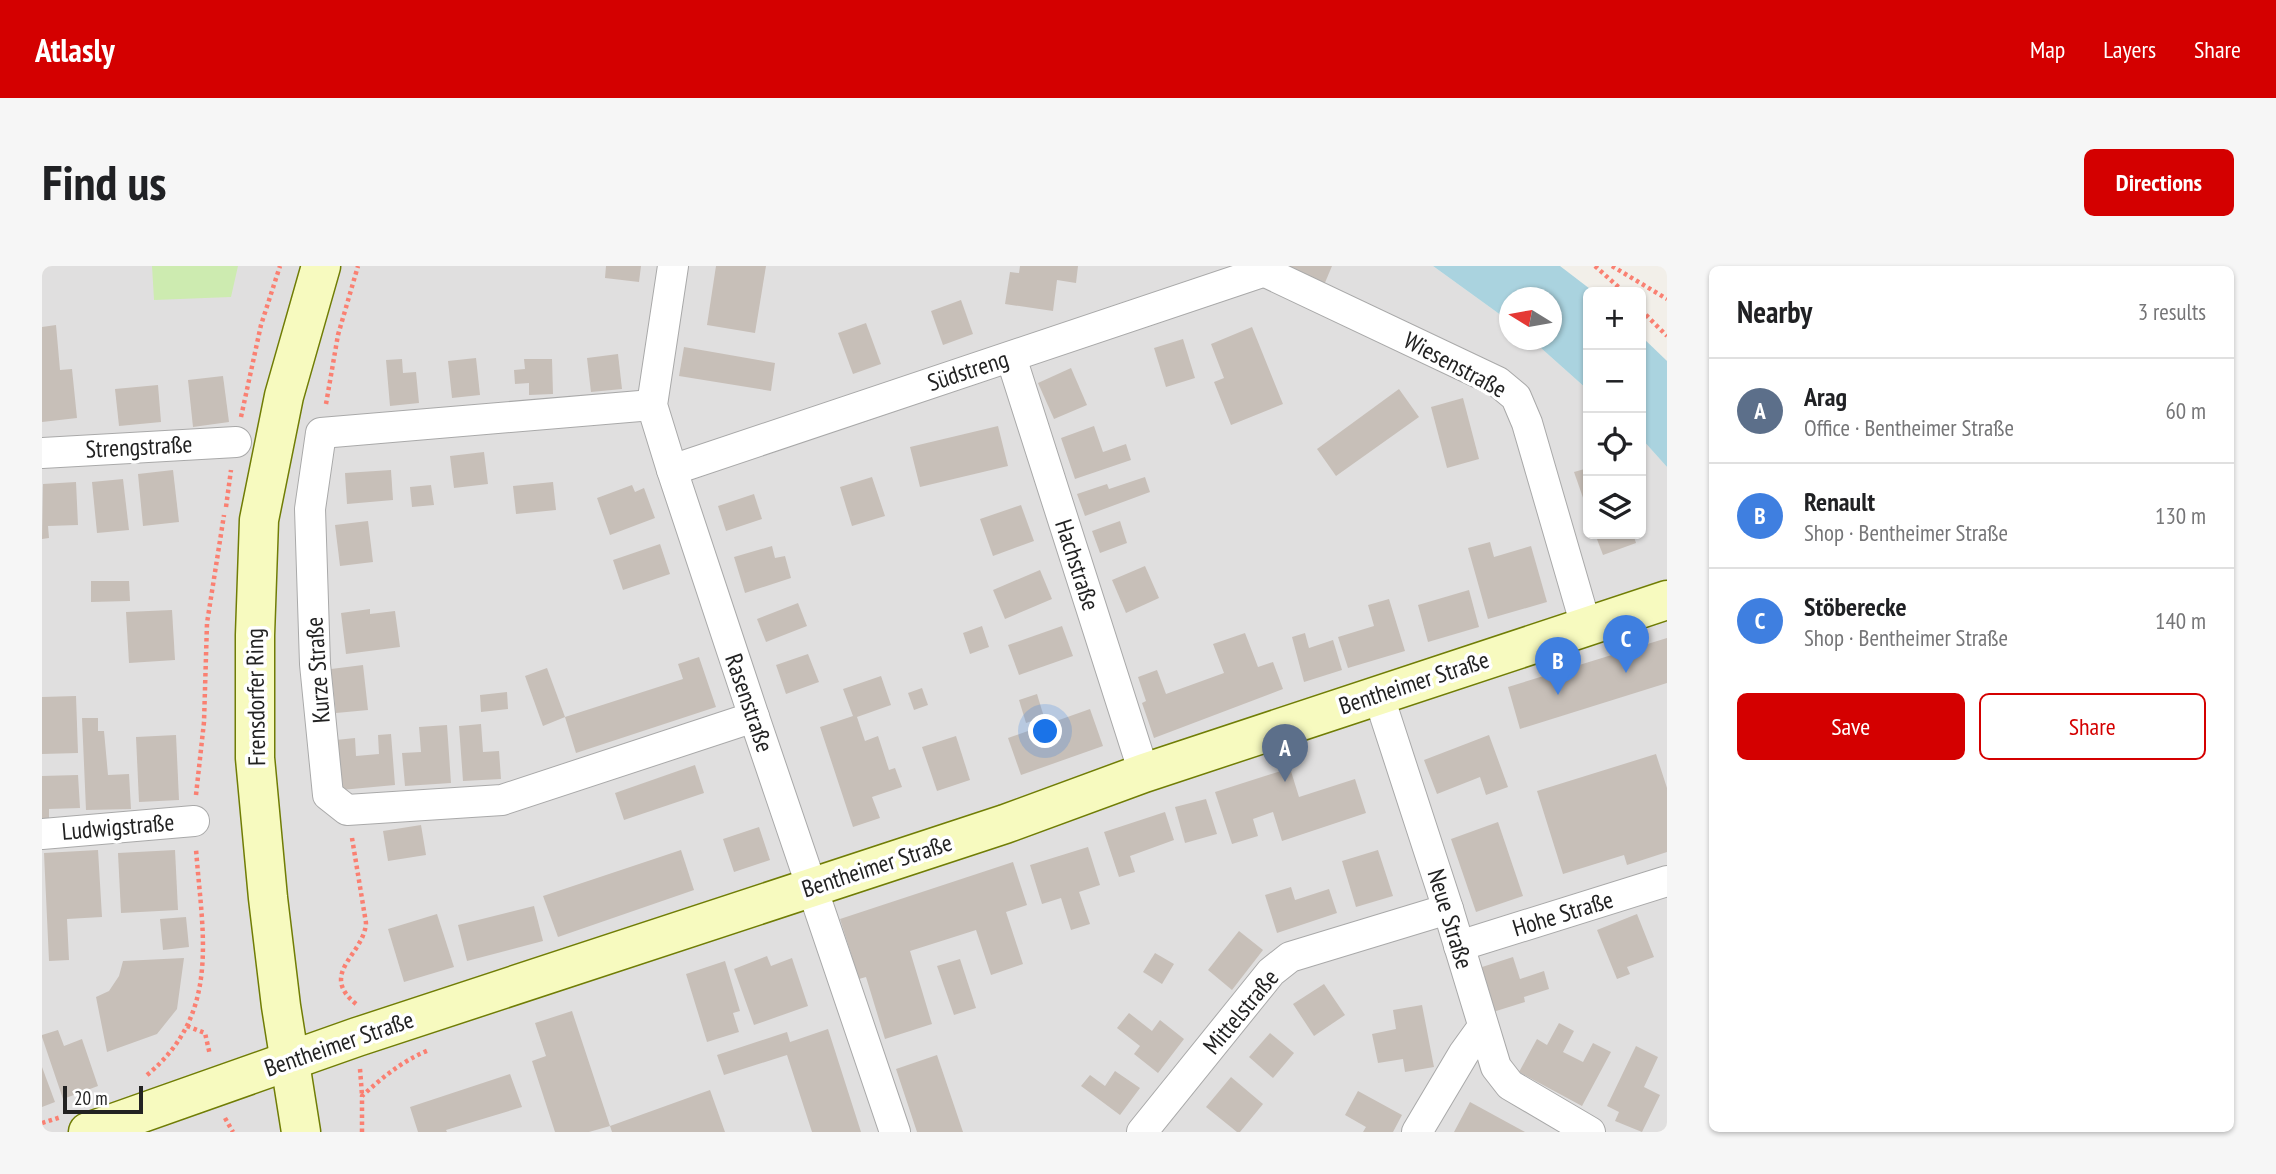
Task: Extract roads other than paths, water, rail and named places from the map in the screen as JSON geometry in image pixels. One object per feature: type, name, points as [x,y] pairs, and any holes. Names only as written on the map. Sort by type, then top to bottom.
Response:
[{"type":"street","name":"Frensdorfer Ring","points":[[301,1132],[268,898],[255,758],[254,635],[259,520],[284,396],[321,266]]},
{"type":"street","name":"Rasenstraße","points":[[673,266],[652,405],[754,717],[895,1132]]},
{"type":"street","name":"Südstreng","points":[[672,470],[1011,357],[1259,269]]},
{"type":"street","name":"Wiesenstraße","points":[[1259,269],[1498,382],[1516,397],[1527,423],[1586,626]]},
{"type":"street","name":"Hachstraße","points":[[1011,357],[1144,773]]},
{"type":"street","name":"Kurze Straße","points":[[652,405],[321,433],[310,509],[315,664],[328,795],[347,810],[502,800],[754,717]]},
{"type":"street","name":"Strengstraße","points":[[42,453],[236,442]]},
{"type":"street","name":"Bentheimer Straße","points":[[76,1124],[290,1062],[357,1037],[1005,824],[1144,773],[1378,694],[1667,600]]},
{"type":"street","name":"Neue Straße","points":[[1378,694],[1496,1067],[1510,1085],[1590,1132]]},
{"type":"street","name":"Ludwigstraße","points":[[42,834],[194,821]]},
{"type":"street","name":"Hohe Straße","points":[[1459,946],[1667,881]]},
{"type":"street","name":"Mittelstraße","points":[[1142,1132],[1271,972],[1290,957],[1448,909]]},
{"type":"street","points":[[1417,1132],[1482,1028]]},
{"type":"water","points":[[1433,266],[1560,266],[1587,287],[1583,287],[1583,386],[1543,350],[1562,350],[1562,287],[1499,287],[1499,314]]},
{"type":"water","points":[[1646,341],[1667,361],[1667,467],[1646,444]]},
{"type":"place","name":"Stöberecke","points":[[1626,673]]},
{"type":"place","name":"Renault","points":[[1558,695]]},
{"type":"place","name":"Arag","points":[[1285,782]]}]
